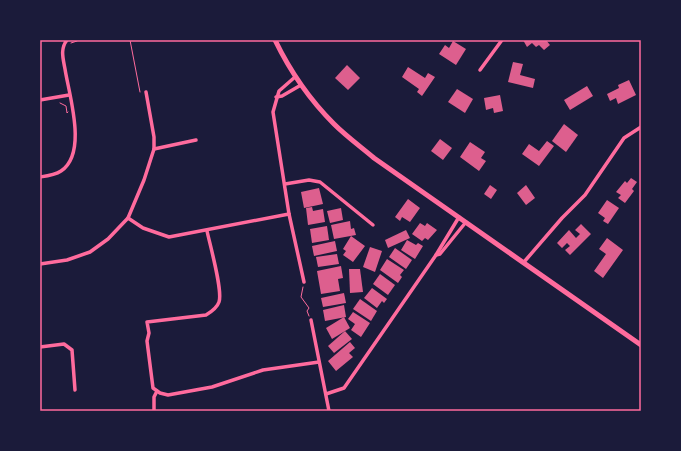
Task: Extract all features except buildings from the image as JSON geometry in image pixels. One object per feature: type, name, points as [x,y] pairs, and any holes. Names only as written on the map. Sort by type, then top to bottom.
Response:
[{"type":"main road","points":[[275,40],[301,85],[334,124],[374,158],[641,345]]},
{"type":"street","points":[[40,177],[61,171],[71,158],[75,129],[62,52],[67,40]]},
{"type":"street","points":[[480,70],[502,40]]},
{"type":"street","points":[[295,77],[279,92],[273,112],[289,214],[304,282]]},
{"type":"street","points":[[276,98],[301,85]]},
{"type":"street","points":[[40,264],[67,260],[90,252],[108,239],[128,218],[144,180],[154,149],[154,137],[146,92]]},
{"type":"street","points":[[40,100],[69,95]]},
{"type":"street","points":[[524,262],[553,228],[585,195],[624,138],[641,127]]},
{"type":"street","points":[[154,149],[196,140]]},
{"type":"street","points":[[284,184],[309,180],[320,182],[373,225]]},
{"type":"street","points":[[128,218],[143,228],[169,237],[208,231],[289,214]]},
{"type":"street","points":[[326,394],[344,388],[436,255],[459,217]]},
{"type":"street","points":[[436,255],[440,254],[466,222]]},
{"type":"street","points":[[208,231],[220,291],[219,302],[213,310],[206,315],[148,322],[149,333],[146,341],[153,388],[168,395],[212,387],[263,370],[319,362]]},
{"type":"street","points":[[310,320],[329,411]]},
{"type":"street","points":[[40,347],[64,344],[72,350],[75,390]]},
{"type":"street","points":[[154,411],[154,396],[157,391]]},
{"type":"path","points":[[76,40],[84,40]]},
{"type":"path","points":[[304,282],[301,297],[308,308],[307,311],[310,320]]}]
